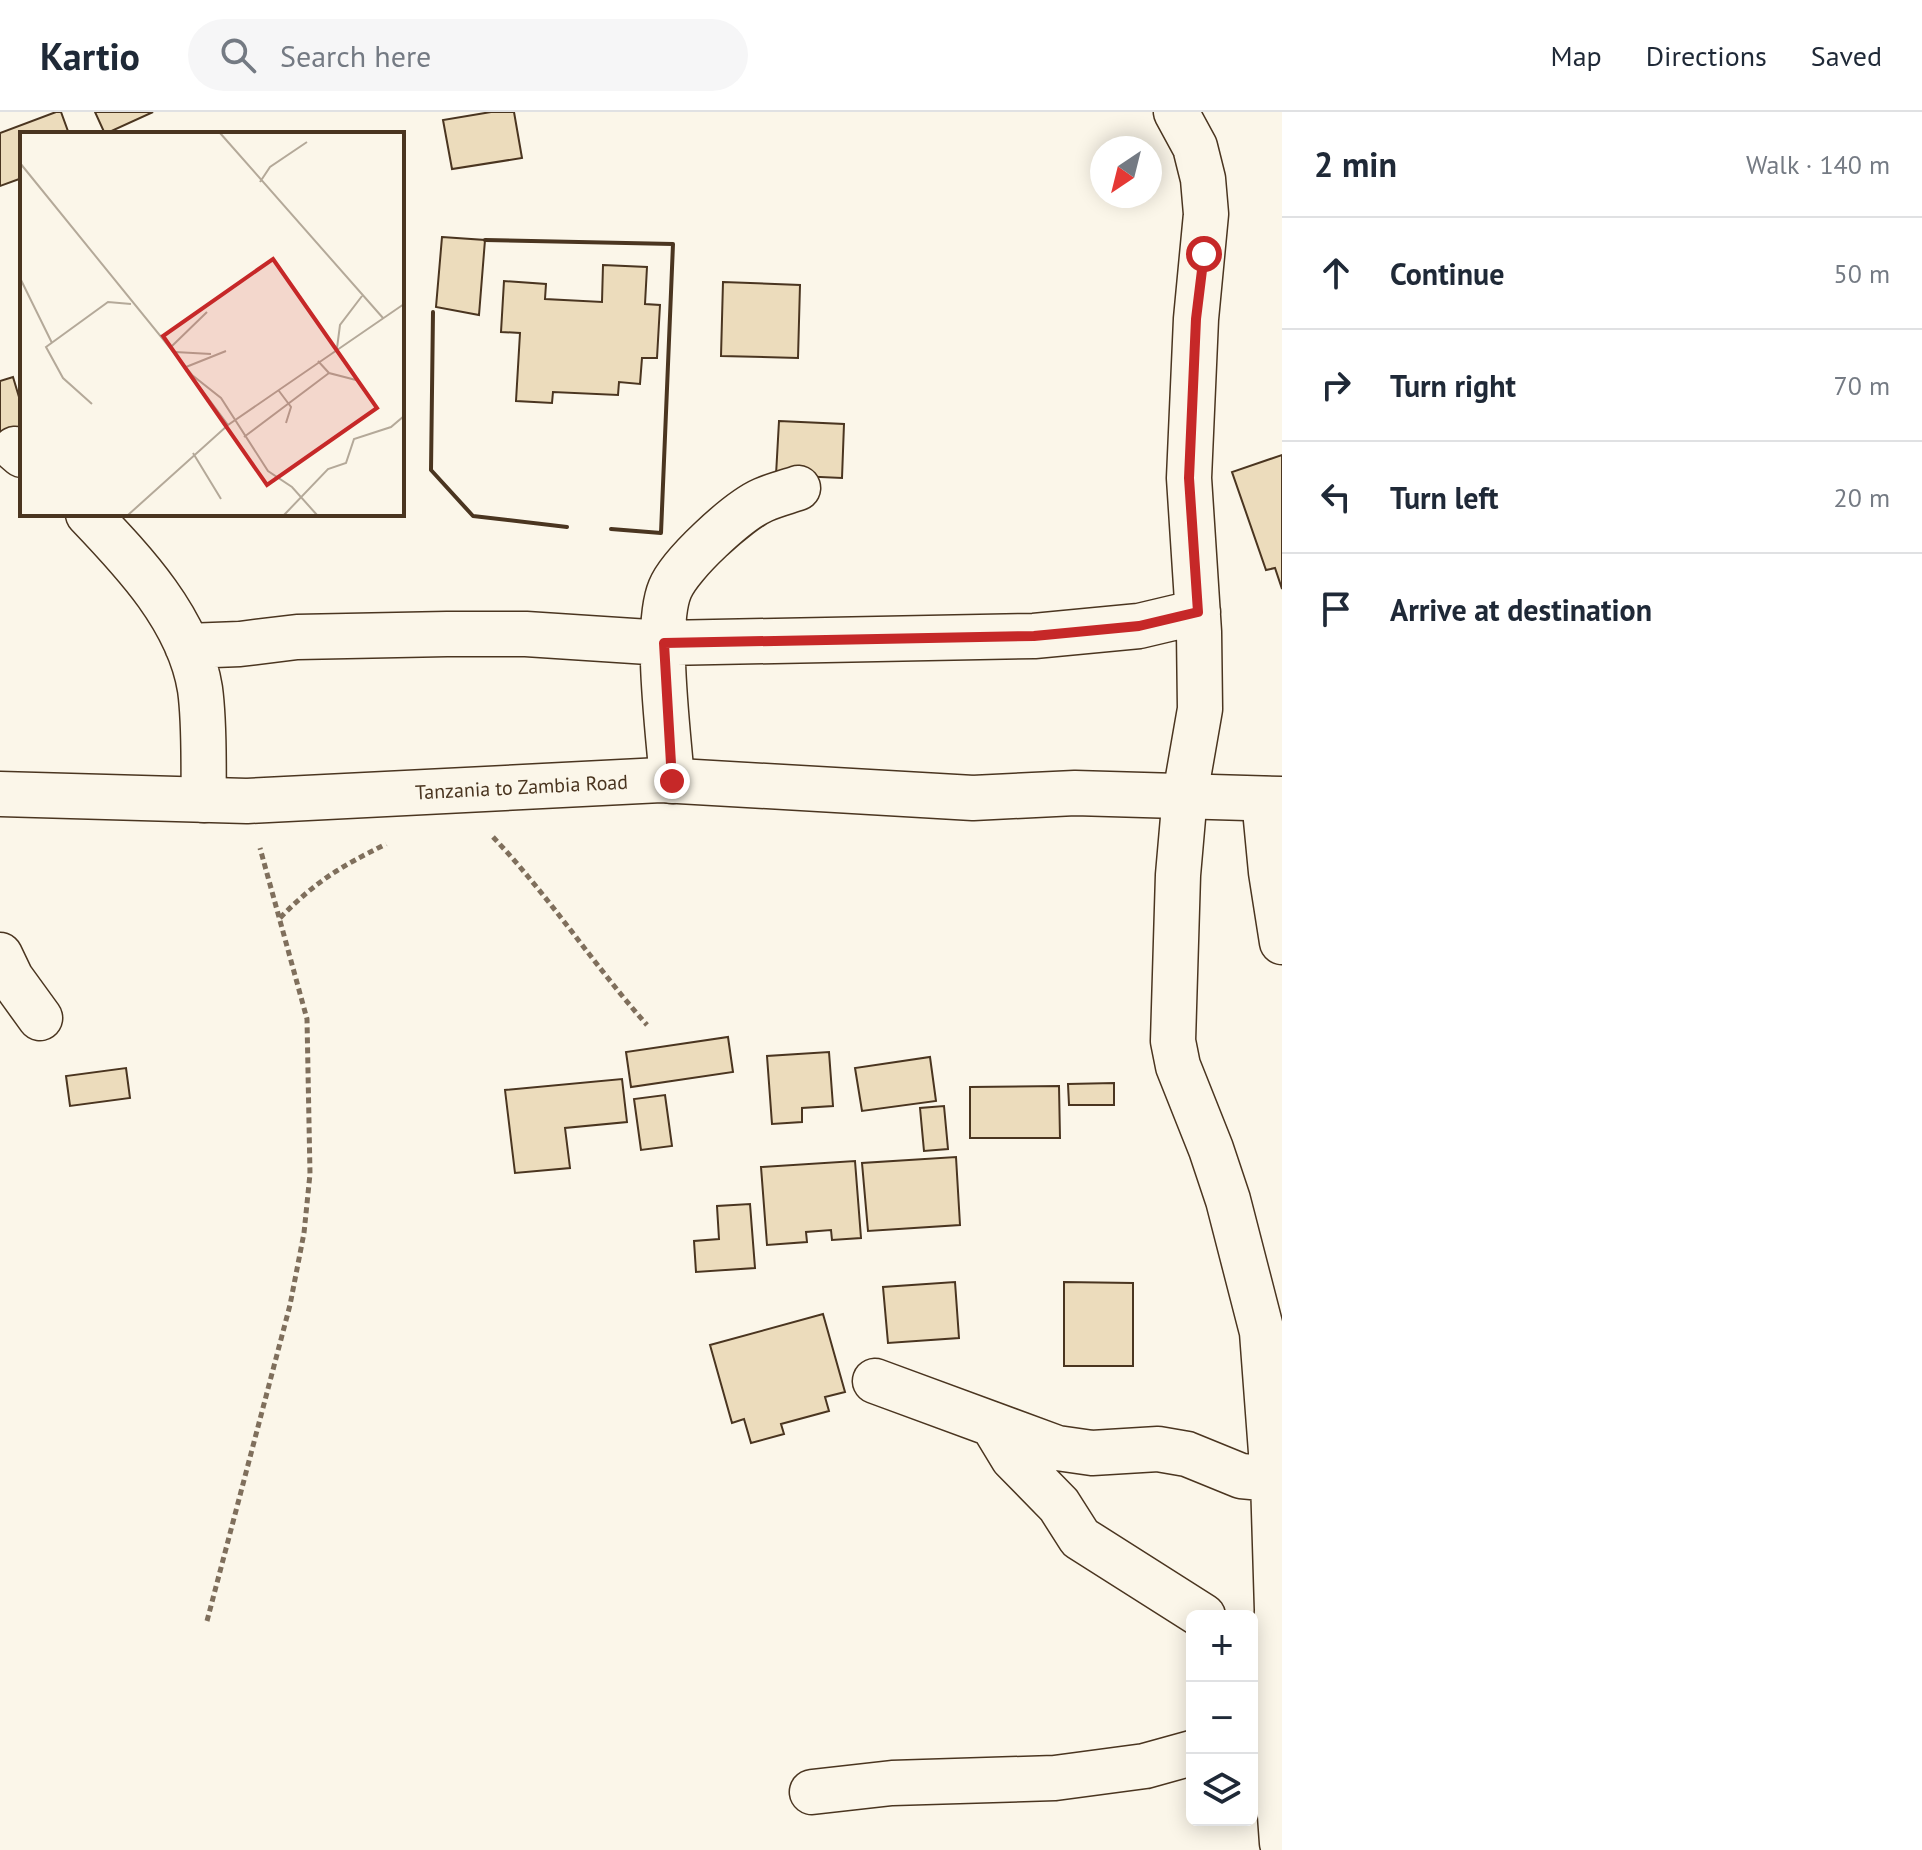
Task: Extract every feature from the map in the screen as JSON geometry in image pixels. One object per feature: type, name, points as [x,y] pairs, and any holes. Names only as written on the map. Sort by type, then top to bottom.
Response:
[{"type":"main road","points":[[1176,112],[1195,147],[1203,179],[1206,214],[1196,319],[1189,478],[1198,612],[1200,709],[1185,795],[1178,875],[1173,1041],[1178,1066],[1211,1149],[1274,1369],[1277,1610],[1264,1650],[1263,1723],[1282,1843]]},
{"type":"main road","points":[[672,781],[664,643],[664,614],[670,589],[685,567],[741,513],[763,500],[798,488]]},
{"type":"main road","points":[[90,516],[146,578],[187,646],[200,687],[204,800]]},
{"type":"main road","points":[[187,646],[297,637],[447,634],[526,634],[664,643],[1034,636],[1139,626],[1198,612]]},
{"type":"main road","name":"Tanzania to Zambia Road","points":[[0,794],[247,801],[672,781],[973,798],[1075,793],[1273,799]]},
{"type":"main road","points":[[1273,799],[1271,872],[1282,942]]},
{"type":"main road","points":[[0,955],[11,978],[40,1018]]},
{"type":"main road","points":[[875,1381],[1057,1448],[1092,1453],[1158,1449],[1187,1454],[1241,1476],[1273,1479]]},
{"type":"main road","points":[[993,1425],[1013,1458],[1059,1505],[1080,1538],[1194,1610]]},
{"type":"main road","points":[[812,1792],[892,1783],[1055,1778],[1145,1766],[1188,1754]]},
{"type":"path","points":[[470,790],[456,800],[549,900],[647,1025]]},
{"type":"path","points":[[207,1621],[290,1305],[306,1219],[310,1174],[307,1019],[247,801]]},
{"type":"path","points":[[280,918],[308,889],[341,867],[394,840]]},
{"type":"building","points":[[56,112],[61,112],[68,132],[20,132],[20,179],[0,186],[0,133]]},
{"type":"building","points":[[95,112],[153,112],[109,132],[104,132]]},
{"type":"building","points":[[491,112],[514,112],[522,158],[452,169],[443,120]]},
{"type":"building","points":[[442,237],[485,240],[479,315],[436,307]]},
{"type":"building","points":[[603,265],[647,267],[645,304],[660,305],[657,358],[642,358],[640,384],[619,382],[618,395],[553,392],[552,403],[516,401],[520,333],[501,332],[504,281],[546,284],[545,299],[602,302]]},
{"type":"building","points":[[723,282],[800,285],[798,358],[721,356]]},
{"type":"building","points":[[13,377],[20,400],[20,427],[0,432],[0,381]]},
{"type":"building","points":[[779,421],[844,424],[842,478],[776,475]]},
{"type":"building","points":[[1282,455],[1282,589],[1275,568],[1266,570],[1232,472]]},
{"type":"building","points":[[728,1037],[733,1072],[631,1087],[626,1052]]},
{"type":"building","points":[[829,1052],[833,1106],[802,1108],[802,1122],[772,1124],[767,1056]]},
{"type":"building","points":[[930,1057],[936,1101],[862,1111],[855,1068]]},
{"type":"building","points":[[126,1068],[130,1098],[70,1106],[66,1076]]},
{"type":"building","points":[[622,1079],[627,1122],[565,1128],[570,1168],[515,1173],[505,1090]]},
{"type":"building","points":[[1114,1083],[1114,1105],[1069,1105],[1068,1084]]},
{"type":"building","points":[[1059,1086],[1060,1138],[970,1138],[970,1087]]},
{"type":"building","points":[[665,1095],[672,1146],[641,1150],[634,1099]]},
{"type":"building","points":[[944,1106],[948,1149],[924,1151],[920,1108]]},
{"type":"building","points":[[956,1157],[960,1225],[868,1231],[862,1163]]},
{"type":"building","points":[[855,1161],[861,1238],[832,1240],[831,1230],[806,1232],[807,1242],[767,1245],[761,1167]]},
{"type":"building","points":[[750,1204],[755,1268],[696,1272],[694,1241],[719,1239],[717,1206]]},
{"type":"building","points":[[955,1282],[959,1338],[888,1343],[883,1287]]},
{"type":"building","points":[[1064,1282],[1133,1283],[1133,1366],[1064,1366]]},
{"type":"building","points":[[823,1314],[845,1392],[825,1397],[829,1411],[781,1424],[784,1434],[751,1443],[744,1419],[732,1423],[710,1345]]},
{"type":"wall","points":[[485,240],[673,244],[661,533],[611,529]]},
{"type":"wall","points":[[433,312],[431,470],[473,516],[567,527]]},
{"type":"route","points":[[672,781],[664,643],[1034,636],[1139,626],[1198,612],[1189,478],[1196,319],[1204,254]]}]
